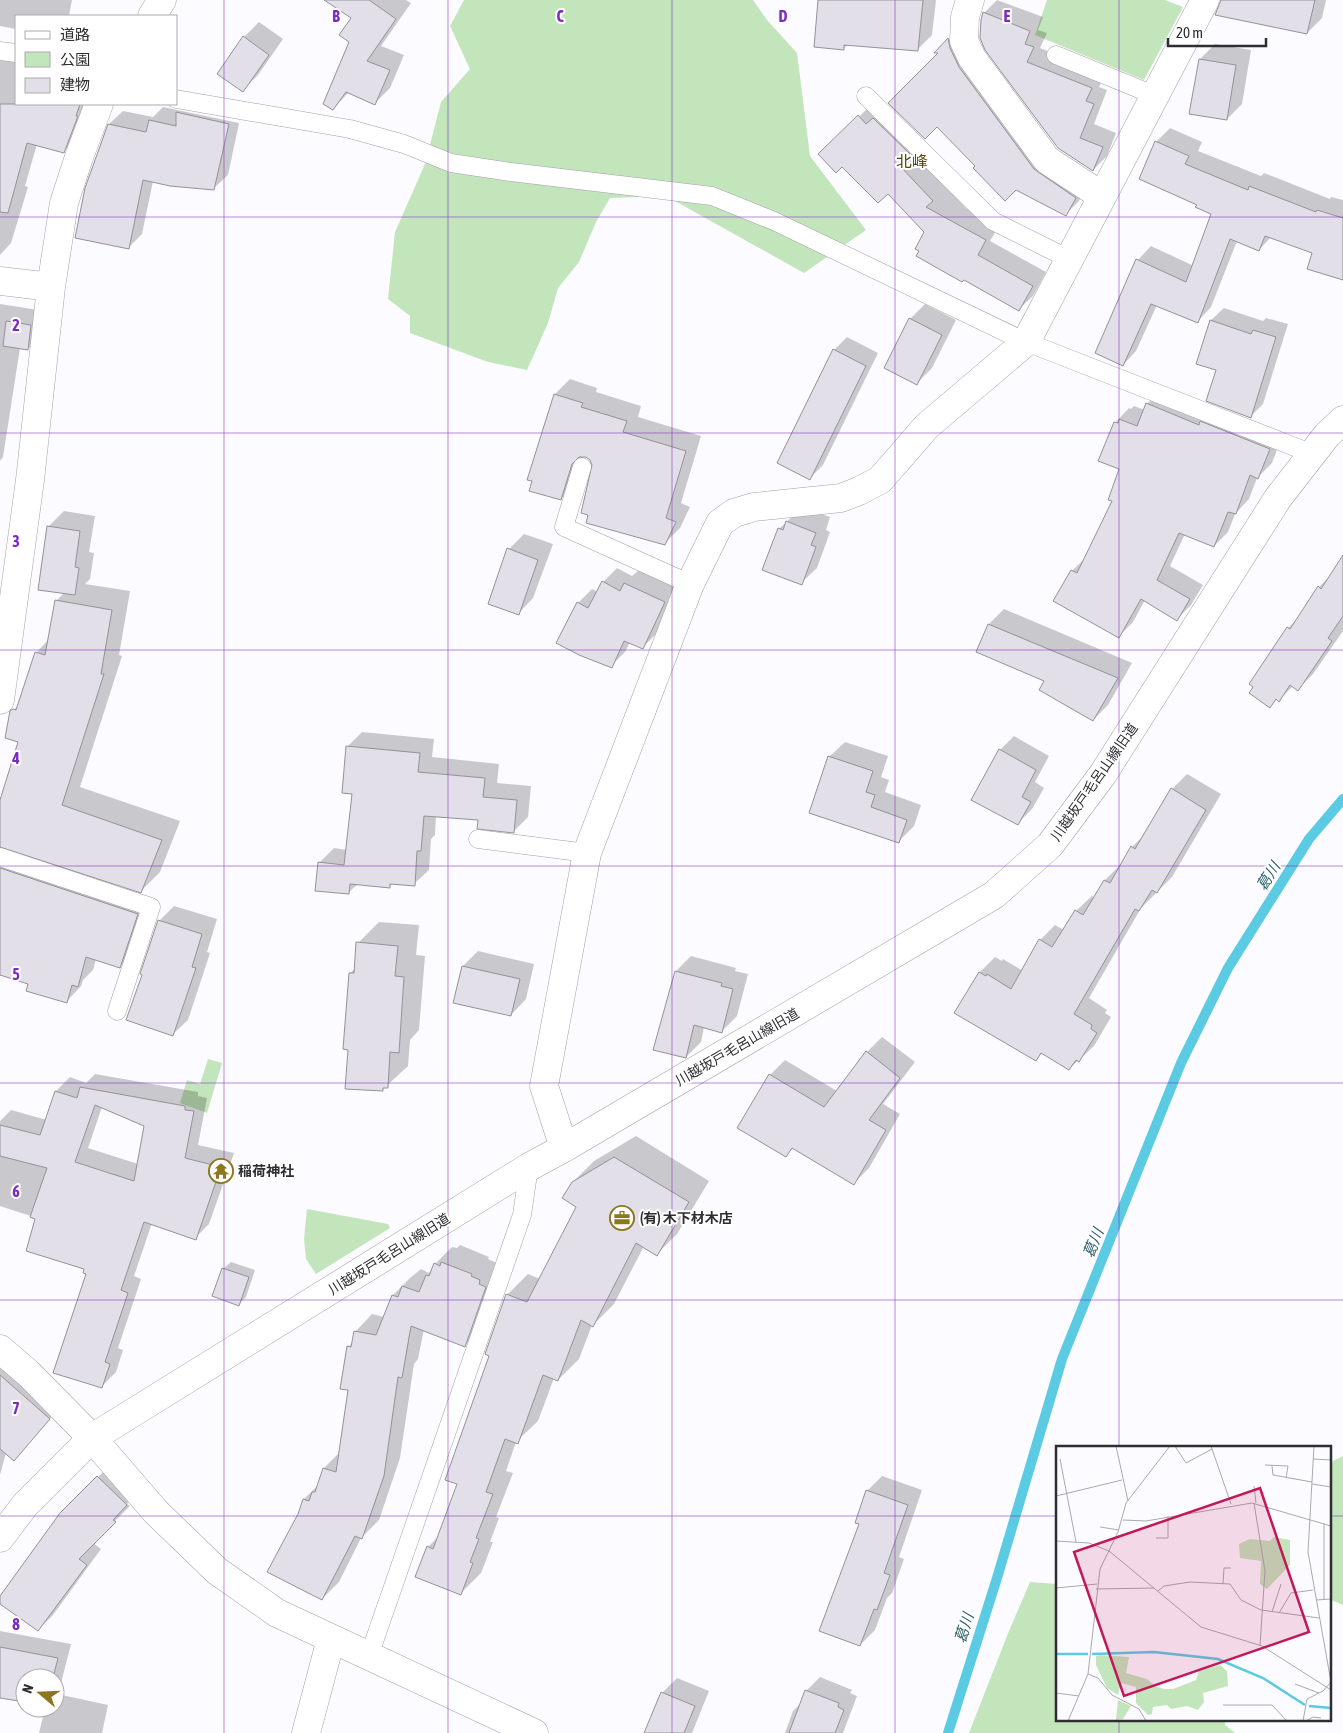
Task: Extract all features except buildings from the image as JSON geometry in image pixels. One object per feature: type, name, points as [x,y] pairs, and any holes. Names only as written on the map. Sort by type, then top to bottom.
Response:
[{"type":"street","points":[[153,15],[162,0]]},
{"type":"street","points":[[970,0],[965,17],[964,41],[972,58],[1047,160],[1102,196]]},
{"type":"street","points":[[564,1148],[544,1086],[587,853],[690,584],[720,523],[734,513],[754,507],[841,498],[880,480],[927,426],[1026,342],[1205,0]]},
{"type":"street","points":[[0,700],[30,480],[51,288],[64,202],[99,105]]},
{"type":"street","points":[[0,281],[51,288]]},
{"type":"street","name":"川越坂戸毛呂山線旧道","points":[[0,1538],[25,1505],[92,1438],[529,1167],[994,895],[1050,845],[1103,774],[1278,498],[1327,435],[1343,420]]},
{"type":"street","points":[[0,1349],[28,1373],[92,1438],[156,1512],[217,1571],[277,1613],[534,1733]]},
{"type":"street","points":[[306,1733],[331,1639]]},
{"type":"lane","points":[[0,51],[15,53]]},
{"type":"lane","points":[[1056,56],[1154,95]]},
{"type":"lane","points":[[866,96],[993,221],[1069,259]]},
{"type":"lane","points":[[178,99],[350,129],[404,144],[451,163],[712,196],[774,221],[1026,342],[1312,454]]},
{"type":"lane","points":[[582,467],[564,527],[690,584]]},
{"type":"lane","points":[[478,839],[587,853]]},
{"type":"lane","points":[[0,857],[151,907],[117,1012]]},
{"type":"lane","points":[[369,1656],[522,1216],[529,1167]]},
{"type":"green space","points":[[464,0],[753,0],[767,20],[797,53],[810,156],[866,230],[804,273],[666,196],[610,198],[596,222],[579,262],[558,288],[548,323],[527,370],[488,362],[410,333],[410,316],[388,299],[395,232],[425,164],[441,102],[470,69],[450,26]]},
{"type":"green space","points":[[1047,0],[1165,0],[1183,7],[1144,80],[1035,35]]},
{"type":"green space","points":[[208,1059],[222,1063],[207,1113],[180,1103],[187,1080],[200,1084]]},
{"type":"green space","points":[[307,1209],[388,1224],[390,1228],[316,1274],[306,1259],[304,1239]]},
{"type":"green space","points":[[1343,1456],[1343,1605],[1330,1599],[1330,1462]]},
{"type":"green space","points":[[1030,1582],[1056,1584],[1056,1720],[1225,1720],[1225,1725],[1235,1733],[969,1733]]},
{"type":"waterway","name":"葛川","points":[[948,1733],[997,1578],[1062,1359],[1181,1063],[1228,968],[1309,839],[1343,799]]},
{"type":"place","name":"稲荷神社","points":[[221,1171]]},
{"type":"place","name":"(有) 木下材木店","points":[[622,1218]]},
{"type":"district","name":"北峰","points":[[912,161]]}]
